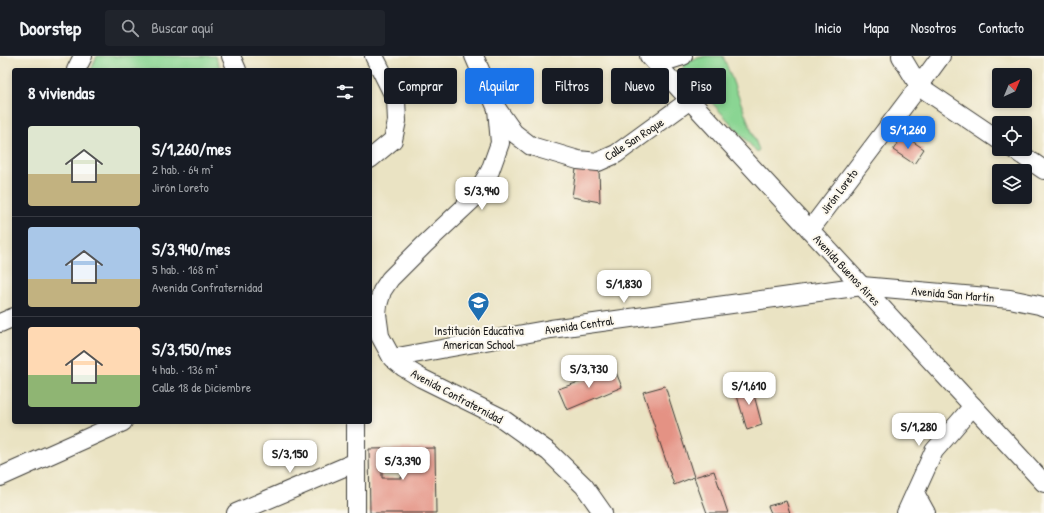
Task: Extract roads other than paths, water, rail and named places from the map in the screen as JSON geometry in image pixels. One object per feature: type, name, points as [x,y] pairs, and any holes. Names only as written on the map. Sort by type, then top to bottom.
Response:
[{"type":"street","points":[[77,68],[83,56]]},
{"type":"street","points":[[231,56],[236,68]]},
{"type":"street","points":[[372,157],[393,140],[397,121],[396,100],[374,56]]},
{"type":"street","name":"Avenida Confraternidad","points":[[474,56],[497,109],[500,142],[490,171],[472,200],[390,279],[382,291],[374,323],[392,358],[421,378],[500,417],[549,452],[584,486],[603,513]]},
{"type":"street","points":[[653,60],[683,56]]},
{"type":"street","points":[[901,56],[919,86],[992,135]]},
{"type":"street","name":"Jirón Loreto","points":[[810,230],[940,56]]},
{"type":"street","name":"Avenida Buenos Aires","points":[[653,60],[677,86]]},
{"type":"street","name":"Calle San Roque","points":[[497,109],[514,133],[531,146],[578,160],[598,162],[616,154],[685,104]]},
{"type":"street","name":"Avenida Buenos Aires","points":[[694,104],[1044,483]]},
{"type":"street","points":[[1023,156],[1044,170]]},
{"type":"street","name":"Avenida San Martín","points":[[862,286],[1010,299],[1044,307]]},
{"type":"street","name":"Avenida Central","points":[[392,358],[551,329],[862,286]]},
{"type":"street","points":[[0,323],[12,318]]},
{"type":"street","points":[[906,513],[934,451],[973,406]]},
{"type":"street","points":[[0,476],[118,424]]},
{"type":"street","points":[[356,424],[356,513]]},
{"type":"street","points":[[236,513],[356,462]]},
{"type":"street","points":[[915,493],[926,513]]},
{"type":"place","name":"Institución Educativa American School","points":[[479,322]]}]
